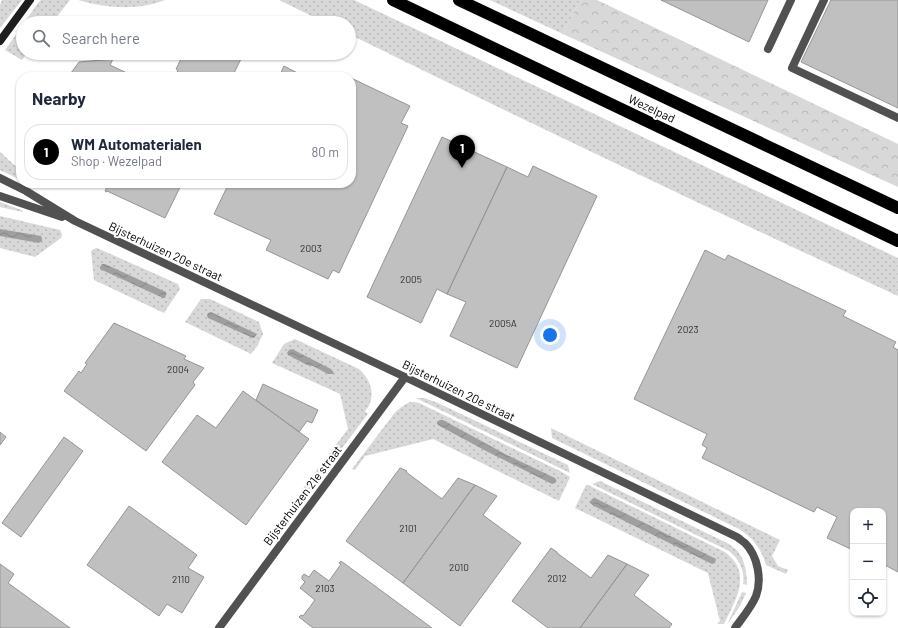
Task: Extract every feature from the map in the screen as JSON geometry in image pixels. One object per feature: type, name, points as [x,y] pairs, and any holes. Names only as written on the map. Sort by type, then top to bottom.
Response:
[{"type":"highway","name":"Wezelpad","points":[[393,0],[898,241]]},
{"type":"highway","name":"Wezelpad","points":[[459,0],[898,208]]},
{"type":"main road","points":[[18,16],[30,0]]},
{"type":"main road","points":[[0,41],[16,19]]},
{"type":"street","points":[[768,49],[791,0]]},
{"type":"street","points":[[824,0],[792,68],[898,118]]},
{"type":"street","name":"Bijsterhuizen 20e straat","points":[[0,178],[16,186]]},
{"type":"street","name":"Bijsterhuizen 20e straat","points":[[20,188],[75,221],[405,377],[737,537],[745,543],[754,557],[757,567],[758,583],[756,597],[735,628]]},
{"type":"street","name":"Bijsterhuizen 20e straat","points":[[0,196],[75,221]]},
{"type":"street","name":"Bijsterhuizen 21e straat","points":[[219,628],[405,377]]},
{"type":"green space","points":[[2,0],[22,0],[0,28],[0,5]]},
{"type":"green space","points":[[41,0],[70,0],[57,16],[29,16]]},
{"type":"green space","points":[[78,0],[165,0],[144,6],[122,7],[99,5]]},
{"type":"green space","points":[[279,0],[354,0],[898,258],[898,296],[623,167],[356,37],[356,16],[312,16]]},
{"type":"green space","points":[[490,0],[580,0],[563,34]]},
{"type":"green space","points":[[580,0],[597,0],[898,144],[898,187],[563,34]]},
{"type":"green space","points":[[16,35],[16,56],[5,50]]},
{"type":"green space","points":[[0,152],[16,166],[16,178],[0,170]]},
{"type":"green space","points":[[0,202],[22,210],[23,212],[0,207]]},
{"type":"green space","points":[[0,216],[60,230],[62,234],[61,238],[35,257],[0,248]]},
{"type":"green space","points":[[97,248],[178,284],[180,289],[164,313],[94,280],[91,251]]},
{"type":"green space","points":[[201,299],[210,299],[259,322],[263,334],[258,345],[251,354],[185,322]]},
{"type":"green space","points":[[295,339],[359,369],[368,380],[372,393],[370,404],[365,411],[368,414],[310,490],[301,491],[348,429],[340,394],[272,363],[284,344]]},
{"type":"green space","points":[[416,398],[424,398],[438,403],[568,465],[570,473]]},
{"type":"green space","points":[[410,402],[419,403],[570,477],[559,501],[433,439],[365,456],[355,470],[352,469],[393,415],[401,407]]},
{"type":"green space","points":[[551,428],[780,540],[772,556],[778,566],[788,570],[786,574],[766,565],[756,544],[749,536],[739,529],[552,438]]},
{"type":"green space","points":[[600,481],[729,544],[736,549],[743,560],[747,585],[743,584],[743,575],[739,562],[729,551],[592,484]]},
{"type":"green space","points":[[586,485],[725,552],[733,560],[738,569],[740,586],[724,624],[717,624],[720,621],[708,573],[575,508]]},
{"type":"green space","points":[[742,592],[746,593],[740,606],[727,625]]},
{"type":"water","points":[[0,229],[41,236],[42,241],[39,243],[0,236]]},
{"type":"water","points":[[102,264],[105,264],[166,292],[165,298],[100,269]]},
{"type":"water","points":[[211,312],[257,334],[253,338],[208,318],[208,313]]},
{"type":"water","points":[[292,349],[331,369],[334,373],[328,374],[288,355],[287,353],[289,350]]},
{"type":"water","points":[[443,420],[505,454],[555,478],[556,482],[552,484],[486,451],[438,425],[437,422]]},
{"type":"water","points":[[595,498],[716,559],[715,563],[712,564],[594,506],[590,502]]},
{"type":"building","points":[[661,0],[768,0],[749,42]]},
{"type":"building","points":[[831,0],[898,0],[898,108],[801,62]]},
{"type":"building","points":[[112,60],[110,65],[125,72],[72,72],[79,62]]},
{"type":"building","points":[[180,60],[240,60],[234,72],[177,72],[178,70],[176,69]]},
{"type":"building","points":[[284,66],[295,72],[281,72]]},
{"type":"building","points":[[356,80],[410,106],[401,123],[408,126],[339,273],[333,270],[328,279],[266,250],[271,240],[214,214],[227,188],[356,188]]},
{"type":"building","points":[[442,137],[507,167],[447,294],[437,289],[421,323],[367,297]]},
{"type":"building","points":[[533,166],[597,196],[517,368],[450,336],[466,302],[447,294],[507,167],[528,177]]},
{"type":"building","points":[[106,188],[180,188],[165,218],[105,191]]},
{"type":"building","points":[[705,250],[725,260],[728,255],[846,311],[843,316],[896,342],[893,347],[898,350],[898,572],[886,566],[886,508],[850,508],[850,549],[827,538],[837,517],[817,507],[814,512],[702,458],[707,448],[702,445],[707,434],[634,399]]},
{"type":"building","points":[[114,323],[186,356],[184,359],[204,368],[193,382],[195,385],[146,451],[64,391],[79,371],[81,373],[87,364],[85,363]]},
{"type":"building","points":[[263,384],[318,410],[312,423],[307,421],[299,432],[256,400]]},
{"type":"building","points":[[243,391],[309,439],[246,525],[162,462],[197,415],[216,428]]},
{"type":"building","points":[[0,432],[6,437],[0,445]]},
{"type":"building","points":[[64,437],[83,451],[21,537],[2,523]]},
{"type":"building","points":[[400,468],[407,471],[406,472],[442,499],[458,478],[475,485],[403,583],[346,541]]},
{"type":"building","points":[[475,485],[497,496],[483,515],[521,543],[460,626],[403,583]]},
{"type":"building","points":[[129,506],[197,555],[188,568],[204,577],[182,613],[167,604],[159,616],[87,565]]},
{"type":"building","points":[[551,548],[591,578],[608,555],[627,564],[580,628],[548,628],[512,601]]},
{"type":"building","points":[[341,561],[432,628],[313,628],[299,617],[301,615],[303,616],[315,600],[300,588],[305,582],[302,579],[302,576],[304,574],[309,577],[314,570],[329,581],[341,564],[339,563]]},
{"type":"building","points":[[0,564],[14,574],[8,583],[70,628],[0,628]]},
{"type":"building","points":[[627,564],[649,575],[634,595],[672,624],[669,628],[580,628]]},
{"type":"place","name":"WM Automaterialen","points":[[462,168]]}]
